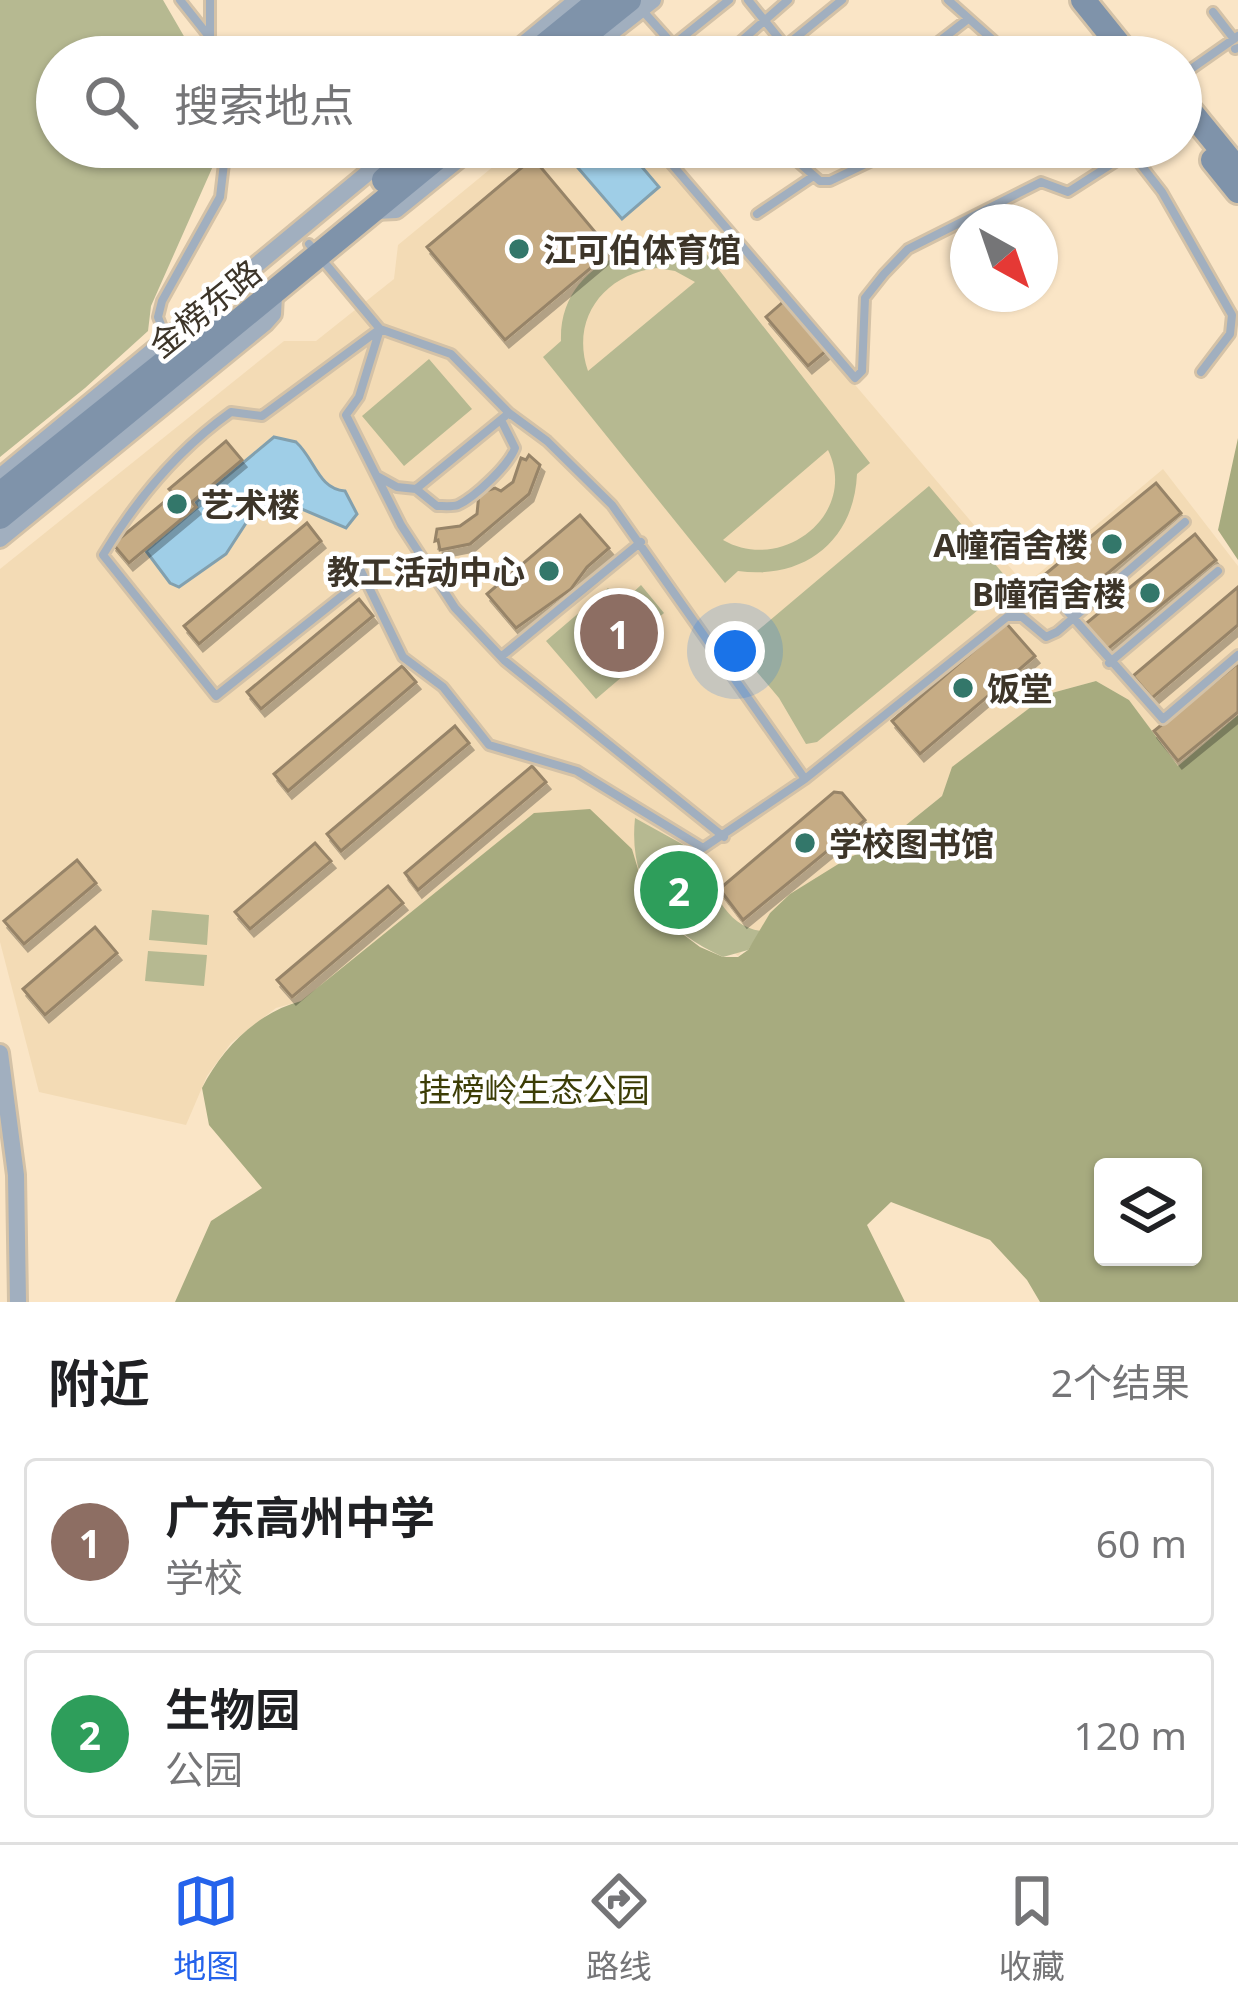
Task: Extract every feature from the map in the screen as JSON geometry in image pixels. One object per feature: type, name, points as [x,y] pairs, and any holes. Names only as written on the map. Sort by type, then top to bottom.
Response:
[{"type":"street","points":[[562,36],[577,0]]},
{"type":"street","points":[[568,36],[600,0]]},
{"type":"street","points":[[579,36],[639,2]]},
{"type":"street","points":[[1095,4],[1116,36]]},
{"type":"street","points":[[1095,4],[1126,36]]},
{"type":"street","points":[[1202,126],[1238,170]]},
{"type":"street","points":[[1202,147],[1238,191]]},
{"type":"street","points":[[0,477],[133,388],[167,339],[386,168]]},
{"type":"street","name":"金榜东路","points":[[0,518],[133,388],[274,295],[392,168]]},
{"type":"street","name":"金榜东路","points":[[0,494],[425,168]]},
{"type":"street","points":[[374,211],[397,210],[448,168]]},
{"type":"street","points":[[0,539],[265,322],[273,314],[274,295]]},
{"type":"street","points":[[0,1053],[16,1175],[18,1302]]},
{"type":"lane","points":[[180,0],[208,35]]},
{"type":"lane","points":[[208,35],[210,0]]},
{"type":"lane","points":[[684,36],[729,0]]},
{"type":"lane","points":[[748,0],[777,36]]},
{"type":"lane","points":[[747,36],[788,0]]},
{"type":"lane","points":[[797,36],[842,0]]},
{"type":"lane","points":[[947,0],[987,36]]},
{"type":"lane","points":[[639,2],[666,36]]},
{"type":"lane","points":[[1202,63],[1236,43],[1213,12]]},
{"type":"lane","points":[[947,36],[968,20]]},
{"type":"lane","points":[[167,339],[158,317],[162,301],[220,197],[223,168]]},
{"type":"lane","points":[[675,168],[855,377],[862,371],[861,319],[866,298],[908,249],[1041,182],[1068,192],[1110,168]]},
{"type":"lane","points":[[804,168],[812,177],[830,181],[857,168]]},
{"type":"lane","points":[[1144,168],[1232,315],[1230,334],[1201,372]]},
{"type":"lane","points":[[757,214],[812,177]]},
{"type":"lane","points":[[315,250],[380,329],[451,354],[505,416],[547,441],[612,506],[805,779]]},
{"type":"lane","points":[[380,329],[359,397],[346,415],[401,525],[455,608],[502,656],[724,837]]},
{"type":"lane","points":[[362,580],[216,696],[103,555],[193,439],[231,412],[262,416],[380,329]]},
{"type":"lane","points":[[416,489],[505,416]]},
{"type":"lane","points":[[375,475],[397,487],[416,489],[437,506],[456,506],[511,459],[515,448],[505,416]]},
{"type":"lane","points":[[358,566],[403,657],[443,687],[489,745],[577,771],[703,848],[805,779],[1006,617],[1022,617],[1046,637],[1185,522]]},
{"type":"lane","points":[[502,656],[641,542]]},
{"type":"lane","points":[[1109,662],[1218,571]]},
{"type":"lane","points":[[1053,595],[1163,718],[1238,655]]},
{"type":"shaded area","points":[[492,168],[671,168],[1025,585],[1163,469],[1238,566],[1238,715],[1178,767],[1129,700],[1096,681],[1048,694],[953,767],[942,796],[885,842],[848,858],[770,913],[738,956],[635,866],[632,848],[301,1001],[276,1008],[231,1043],[207,1076],[186,1125],[39,1092],[0,942],[0,569],[284,341],[316,341],[394,279],[398,245]]},
{"type":"green space","points":[[0,0],[163,0],[184,36],[36,36],[36,168],[212,168],[151,306],[148,331],[0,457]]},
{"type":"green space","points":[[691,234],[870,463],[857,474],[854,498],[835,537],[803,562],[784,569],[738,571],[725,583],[543,357],[561,341],[570,298],[596,268],[633,251],[676,248]],"holes":[[[657,268],[695,282],[588,371],[584,334],[596,302],[621,279]],[[828,450],[835,474],[833,496],[824,516],[809,532],[769,549],[746,549],[723,540]]]},
{"type":"green space","points":[[429,359],[472,409],[404,466],[362,416]]},
{"type":"green space","points":[[1238,438],[1238,560],[1218,530]]},
{"type":"green space","points":[[929,486],[1011,583],[817,742],[806,744],[779,698],[737,648]]},
{"type":"green space","points":[[641,585],[664,613],[650,625],[627,598]]},
{"type":"green space","points":[[608,588],[657,647],[596,699],[546,641]]},
{"type":"green space","name":"挂榜岭生态公园","points":[[1096,681],[1129,700],[1178,766],[1238,715],[1238,1302],[1040,1302],[1027,1280],[990,1240],[891,1202],[867,1225],[905,1302],[175,1302],[211,1221],[262,1188],[209,1125],[202,1088],[220,1059],[256,1023],[301,1001],[534,813],[590,809],[632,849],[643,886],[672,926],[700,947],[723,957],[738,957],[790,894],[848,858],[885,842],[942,796],[952,767],[1048,694]]},
{"type":"green space","points":[[635,818],[700,854],[728,913],[761,931],[748,950],[723,957],[667,919],[637,864]]},
{"type":"green space","points":[[152,910],[209,915],[207,945],[149,940]]},
{"type":"green space","points":[[148,951],[207,955],[204,986],[145,981]]},
{"type":"water","points":[[578,168],[643,168],[659,187],[622,219]]},
{"type":"water","points":[[274,437],[296,442],[329,485],[345,491],[357,514],[346,528],[290,504],[272,505],[250,517],[226,554],[179,587],[170,583],[146,551]]},
{"type":"building","name":"江可伯体育馆","points":[[521,168],[541,168],[611,251],[505,340],[427,247]]},
{"type":"building","points":[[783,302],[826,351],[808,366],[766,317]]},
{"type":"building","name":"艺术楼","points":[[226,441],[242,460],[192,502],[196,507],[129,563],[113,544],[174,494],[169,489]]},
{"type":"building","points":[[529,455],[540,465],[529,494],[470,544],[440,550],[435,541],[437,529],[460,526],[477,514],[479,493],[501,491],[513,482],[521,458],[526,460]]},
{"type":"building","name":"A幢宿舍楼","points":[[1156,483],[1181,513],[1068,606],[1043,576]]},
{"type":"building","name":"教工活动中心","points":[[580,515],[609,548],[571,589],[516,628],[487,594]]},
{"type":"building","points":[[307,523],[321,541],[199,644],[184,626]]},
{"type":"building","name":"B幢宿舍楼","points":[[1195,534],[1216,560],[1104,652],[1083,626]]},
{"type":"building","points":[[1238,587],[1238,625],[1152,698],[1133,676]]},
{"type":"building","points":[[359,599],[373,616],[261,709],[247,692]]},
{"type":"building","name":"饭堂","points":[[1006,623],[1035,656],[920,754],[892,721]]},
{"type":"building","points":[[1238,663],[1238,712],[1178,761],[1154,731]]},
{"type":"building","points":[[402,666],[416,682],[288,791],[274,774]]},
{"type":"building","points":[[455,726],[469,743],[341,851],[327,834]]},
{"type":"building","points":[[532,766],[546,782],[418,890],[405,873]]},
{"type":"building","name":"学校图书馆","points":[[834,792],[842,793],[865,820],[743,920],[721,891],[723,886]]},
{"type":"building","points":[[315,843],[331,861],[250,929],[235,912]]},
{"type":"building","points":[[77,860],[96,883],[24,944],[4,921]]},
{"type":"building","points":[[388,886],[403,903],[292,997],[277,980]]},
{"type":"building","points":[[95,927],[117,953],[45,1015],[23,989]]},
{"type":"place","name":"江可伯体育馆","points":[[519,249]]},
{"type":"place","name":"艺术楼","points":[[177,504]]},
{"type":"place","name":"A幢宿舍楼","points":[[1112,544]]},
{"type":"place","name":"教工活动中心","points":[[549,571]]},
{"type":"place","name":"B幢宿舍楼","points":[[1150,593]]},
{"type":"place","name":"广东高州中学","points":[[619,633]]},
{"type":"place","name":"饭堂","points":[[963,688]]},
{"type":"place","name":"学校图书馆","points":[[805,843]]},
{"type":"place","name":"生物园","points":[[679,890]]}]
